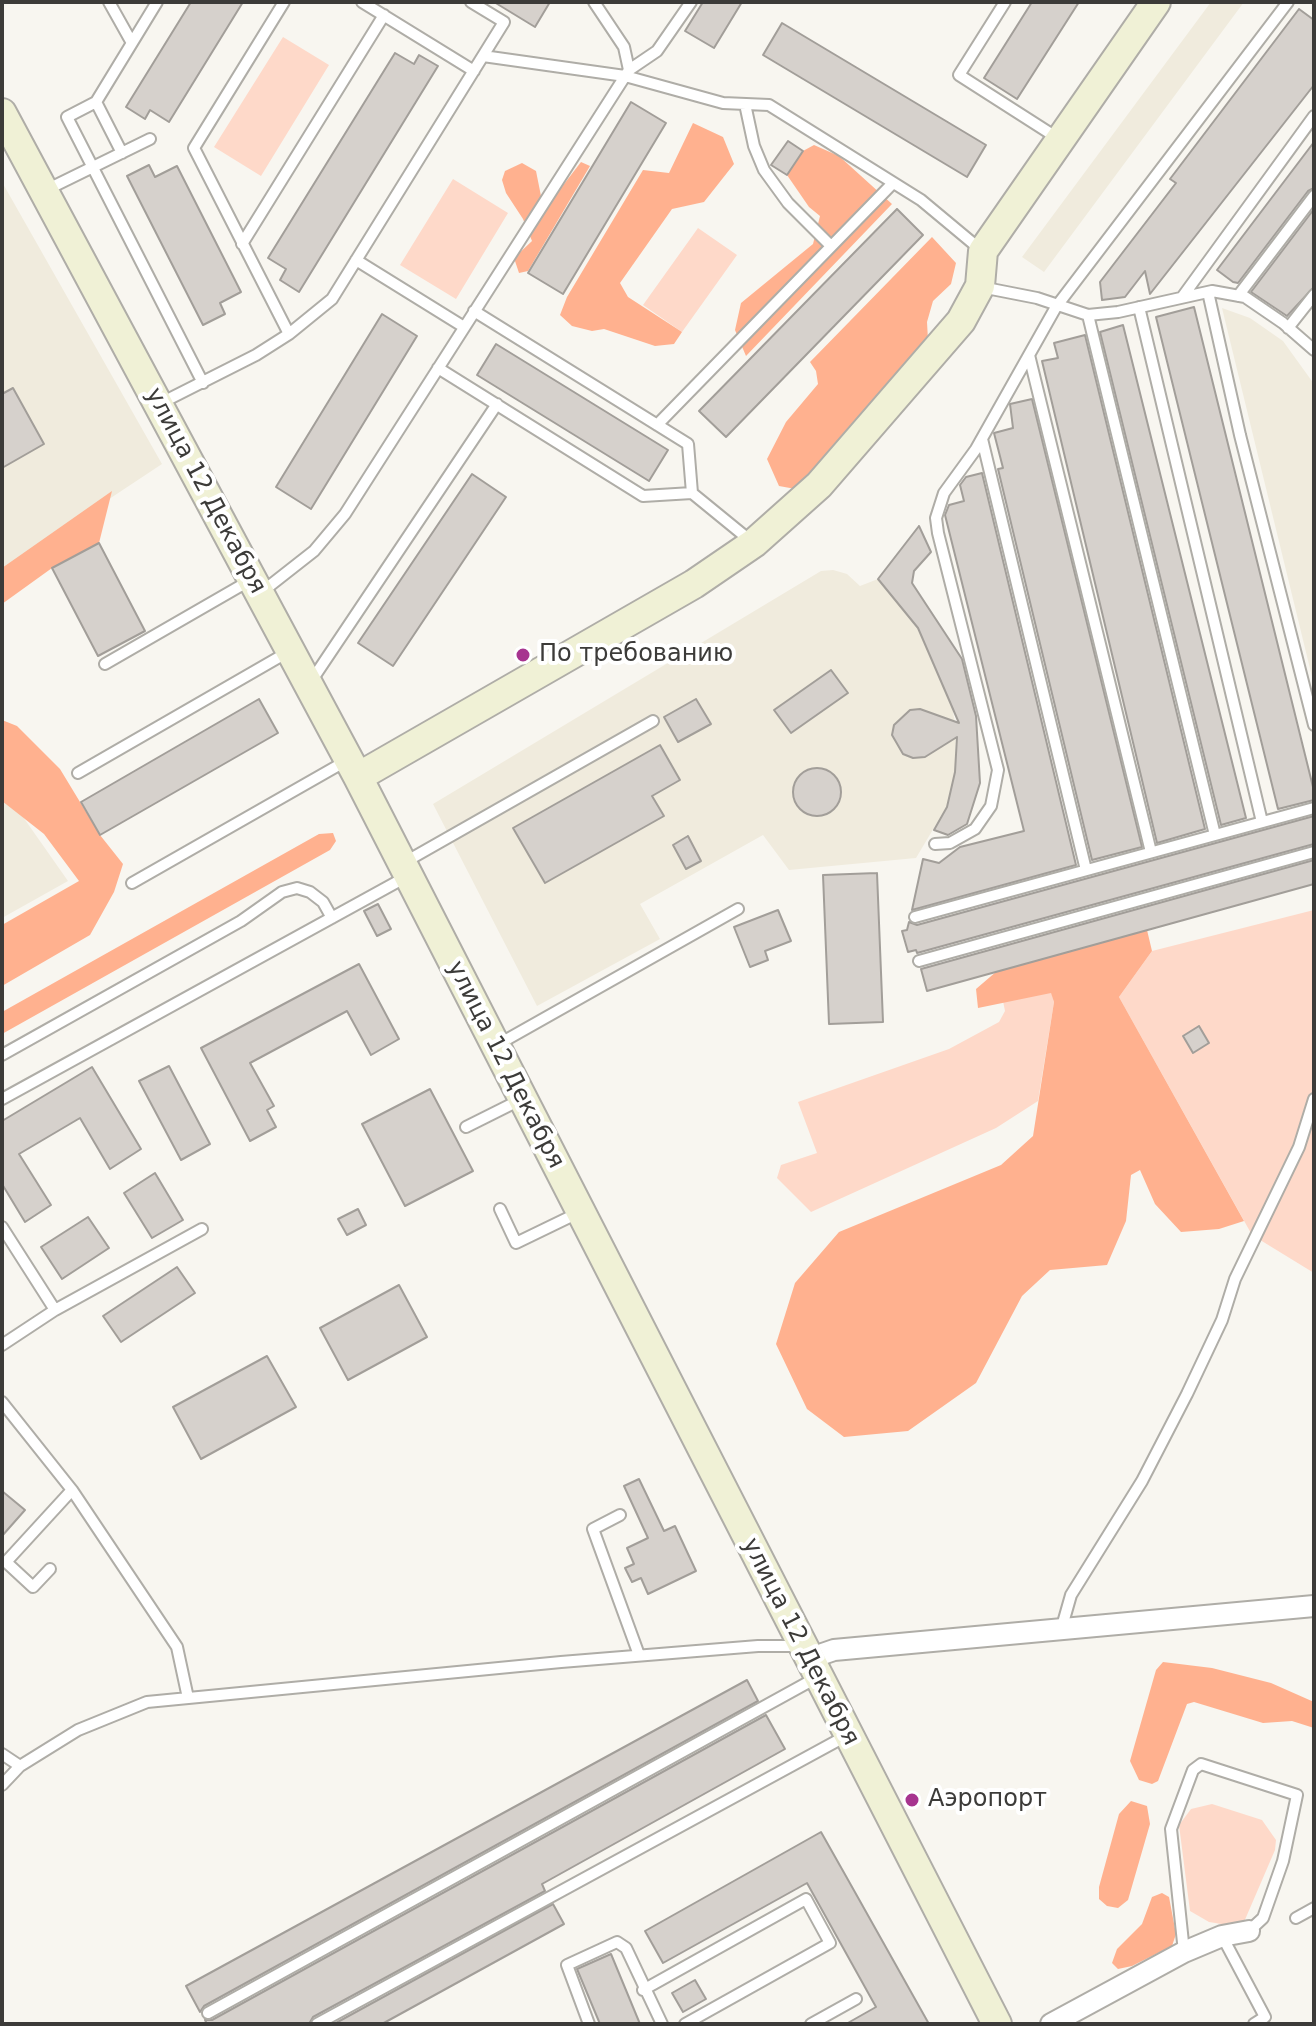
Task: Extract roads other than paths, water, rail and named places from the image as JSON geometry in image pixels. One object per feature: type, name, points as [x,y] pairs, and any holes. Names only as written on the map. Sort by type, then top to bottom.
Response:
[{"type":"main road","points":[[353,768],[694,584],[754,543],[819,485],[961,321],[980,286],[983,251],[1156,2]]},
{"type":"main road","name":"улица 12 Декабря","points":[[2,113],[353,768],[997,2024]]},
{"type":"street","points":[[809,1661],[834,1650],[1314,1606]]},
{"type":"street","points":[[1051,2024],[1184,1952],[1222,1936],[1249,1931]]},
{"type":"lane","points":[[109,2],[132,43]]},
{"type":"lane","points":[[157,2],[96,102],[67,117],[203,383]]},
{"type":"lane","points":[[284,2],[194,148],[289,334]]},
{"type":"lane","points":[[362,2],[474,71]]},
{"type":"lane","points":[[159,403],[203,383],[289,334],[332,299],[504,22],[471,2]]},
{"type":"lane","points":[[594,2],[624,47],[627,73]]},
{"type":"lane","points":[[105,664],[256,586],[314,551],[345,514],[627,73],[657,51],[691,2]]},
{"type":"lane","points":[[1005,2],[959,75],[1059,139]]},
{"type":"lane","points":[[935,844],[950,843],[975,829],[991,806],[998,770],[936,518],[944,493],[982,439],[1056,307],[1288,2]]},
{"type":"lane","points":[[242,244],[384,15]]},
{"type":"lane","points":[[483,56],[627,73],[687,95],[769,105],[921,200],[983,251]]},
{"type":"lane","points":[[96,102],[122,153]]},
{"type":"lane","points":[[745,104],[754,146],[764,170],[788,203],[831,246]]},
{"type":"lane","points":[[1183,296],[1314,116]]},
{"type":"lane","points":[[44,191],[150,139]]},
{"type":"lane","points":[[657,425],[893,183]]},
{"type":"lane","points":[[1238,296],[1314,196]]},
{"type":"lane","points":[[356,260],[464,327]]},
{"type":"lane","points":[[980,286],[1037,298],[1056,307],[1088,315],[1208,292],[1238,296],[1288,328],[1314,350]]},
{"type":"lane","points":[[1208,292],[1240,435],[1314,725]]},
{"type":"lane","points":[[1288,328],[1314,295]]},
{"type":"lane","points":[[1139,307],[1262,822]]},
{"type":"lane","points":[[474,311],[688,444],[692,493]]},
{"type":"lane","points":[[1088,315],[1215,835]]},
{"type":"lane","points":[[1029,355],[1151,852]]},
{"type":"lane","points":[[438,368],[643,496],[692,493],[754,543]]},
{"type":"lane","points":[[309,685],[497,404]]},
{"type":"lane","points":[[982,439],[1086,870]]},
{"type":"lane","points":[[78,773],[290,651]]},
{"type":"lane","points":[[2,1099],[332,918],[405,870],[653,721]]},
{"type":"lane","points":[[132,883],[353,768]]},
{"type":"lane","points":[[915,917],[1314,808]]},
{"type":"lane","points":[[919,961],[1314,852]]},
{"type":"lane","points":[[2,1055],[241,921],[282,892],[297,888],[310,892],[323,902],[332,918]]},
{"type":"lane","points":[[495,1046],[738,909]]},
{"type":"lane","points":[[466,1127],[522,1099]]},
{"type":"lane","points":[[1061,1630],[1071,1595],[1142,1481],[1187,1394],[1222,1320],[1235,1279],[1299,1147],[1314,1099]]},
{"type":"lane","points":[[500,1209],[516,1243],[581,1211]]},
{"type":"lane","points":[[2,1227],[55,1310]]},
{"type":"lane","points":[[2,1345],[55,1310],[202,1229]]},
{"type":"lane","points":[[2,1402],[72,1490],[177,1647],[188,1698]]},
{"type":"lane","points":[[50,1569],[33,1587],[6,1562],[72,1490]]},
{"type":"lane","points":[[620,1515],[593,1529],[639,1655]]},
{"type":"lane","points":[[2,1785],[20,1766],[92,1724],[147,1702],[758,1646],[809,1661]]},
{"type":"lane","points":[[208,2013],[809,1661]]},
{"type":"lane","points":[[317,2024],[847,1735]]},
{"type":"lane","points":[[2,1754],[20,1766]]},
{"type":"lane","points":[[1184,1952],[1171,1829],[1193,1770],[1201,1764],[1297,1795],[1296,1810],[1263,1918],[1249,1931]]},
{"type":"lane","points":[[643,1990],[806,1899],[830,1943],[685,2024]]},
{"type":"lane","points":[[1296,1918],[1313,1911]]},
{"type":"lane","points":[[1222,1936],[1265,2017],[1254,2024]]},
{"type":"lane","points":[[589,2024],[567,1972],[572,1960],[621,1943],[662,2024]]},
{"type":"lane","points":[[811,2024],[856,1999]]},
{"type":"place","name":"По требованию","points":[[523,655]]},
{"type":"place","name":"Аэропорт","points":[[912,1800]]}]
